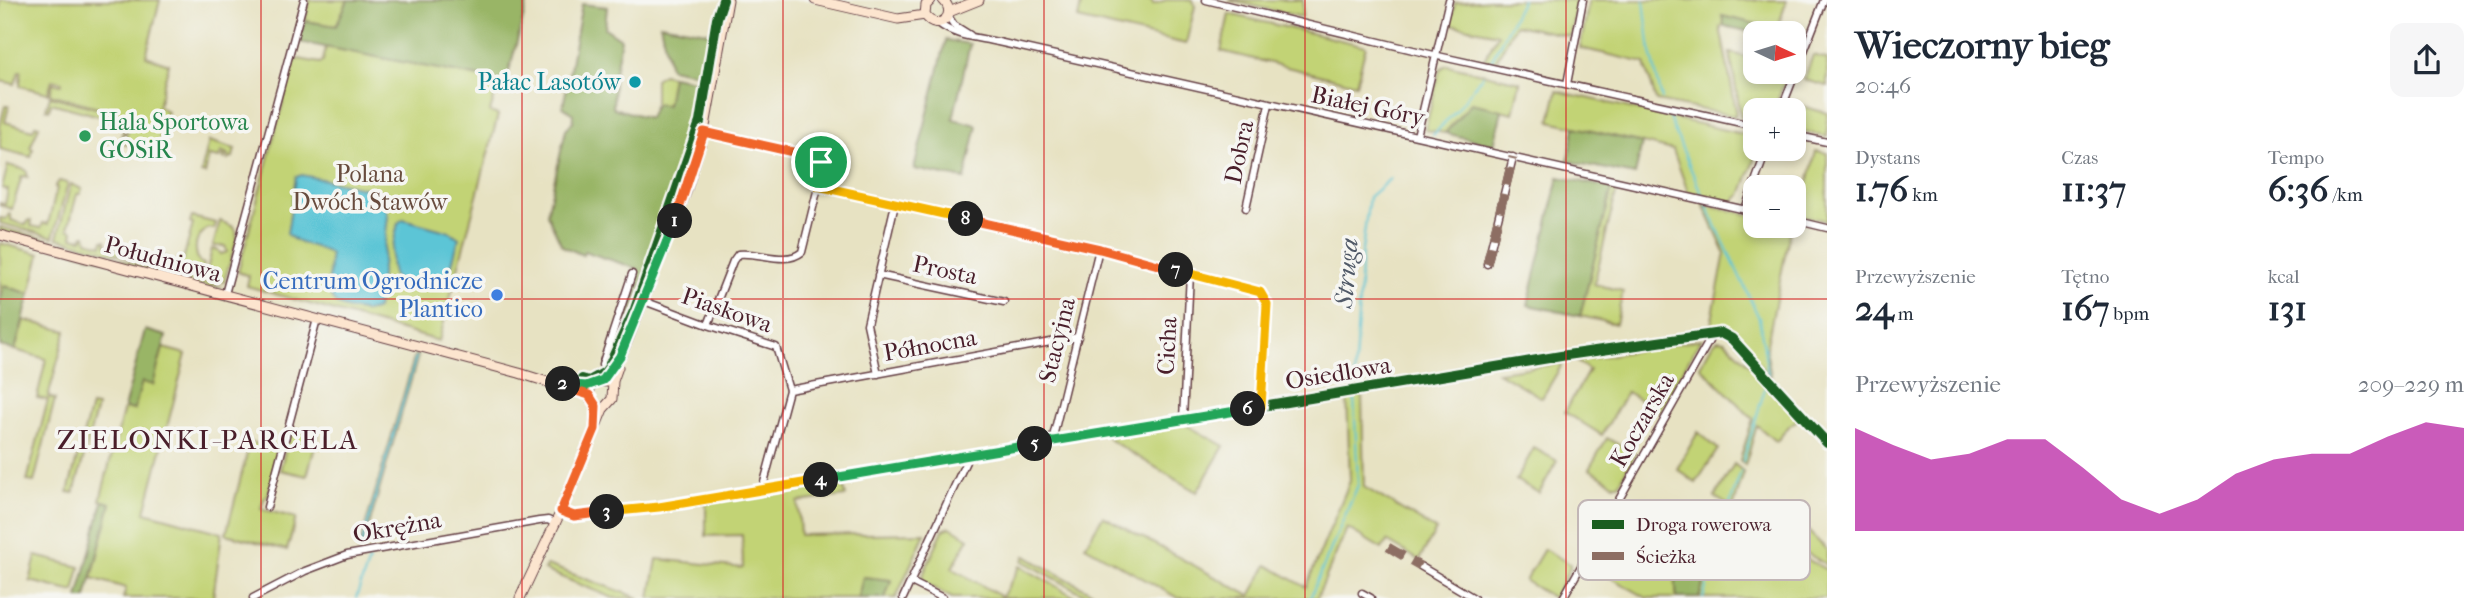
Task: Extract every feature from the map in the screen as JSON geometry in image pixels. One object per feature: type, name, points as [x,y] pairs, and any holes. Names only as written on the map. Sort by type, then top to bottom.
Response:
[{"type":"street","points":[[225,294],[304,0]]},
{"type":"street","points":[[595,429],[592,385],[603,380],[628,340],[686,192],[704,132],[728,0]]},
{"type":"street","points":[[815,0],[898,19],[925,15]]},
{"type":"street","points":[[925,15],[926,5],[931,0]]},
{"type":"street","points":[[1206,0],[1438,56],[1743,123]]},
{"type":"street","points":[[1418,136],[1450,0]]},
{"type":"street","points":[[1567,84],[1583,0]]},
{"type":"street","points":[[1787,98],[1824,0]]},
{"type":"street","points":[[925,15],[932,22],[938,23],[947,8],[966,6],[975,1]]},
{"type":"street","name":"Białej Góry","points":[[947,8],[954,25],[972,36]]},
{"type":"street","name":"Białej Góry","points":[[938,23],[954,34],[1743,209]]},
{"type":"street","name":"Dobra","points":[[1246,208],[1269,104]]},
{"type":"street","points":[[704,132],[815,157],[821,162],[802,252],[795,258],[788,259],[748,252],[738,254],[708,326]]},
{"type":"street","points":[[1806,138],[1827,142]]},
{"type":"street","points":[[1487,264],[1513,158]]},
{"type":"street","points":[[818,186],[1100,249],[1260,292],[1267,304],[1261,407]]},
{"type":"street","points":[[878,374],[867,324],[895,204]]},
{"type":"street","points":[[1806,223],[1827,228]]},
{"type":"street","name":"Południowa","points":[[0,235],[317,318],[554,384],[592,399]]},
{"type":"street","name":"Stacyjna","points":[[1052,441],[1100,249]]},
{"type":"street","name":"Cicha","points":[[1183,419],[1190,273]]},
{"type":"street","points":[[602,365],[632,274]]},
{"type":"street","name":"Prosta","points":[[878,275],[1004,302]]},
{"type":"street","name":"Piaskowa","points":[[644,302],[708,326],[776,346],[789,390]]},
{"type":"street","points":[[267,507],[317,318]]},
{"type":"street","points":[[1713,334],[1721,333],[1732,339],[1827,443]]},
{"type":"street","points":[[612,334],[628,340]]},
{"type":"street","name":"Osiedlowa","points":[[561,511],[569,515],[581,515],[659,507],[1567,355],[1713,334]]},
{"type":"street","name":"Koczarska","points":[[1619,500],[1713,334]]},
{"type":"street","name":"Północna","points":[[789,390],[1078,337]]},
{"type":"street","points":[[520,598],[556,524],[606,405],[612,399],[612,387],[620,356]]},
{"type":"street","points":[[603,380],[612,387]]},
{"type":"street","name":"Południowa","points":[[554,384],[592,385]]},
{"type":"street","points":[[761,490],[789,390]]},
{"type":"street","points":[[592,399],[606,405]]},
{"type":"street","points":[[903,598],[969,455]]},
{"type":"street","name":"Okrężna","points":[[253,598],[305,571],[347,555],[539,521],[548,520],[556,524]]},
{"type":"street","points":[[1420,566],[1474,598]]},
{"type":"street","name":"Koczarska","points":[[1563,598],[1578,572]]},
{"type":"street","points":[[911,582],[943,598]]},
{"type":"street","points":[[1362,593],[1371,598]]},
{"type":"green space","points":[[0,0],[160,0],[146,56],[169,64],[158,106],[167,111],[156,152],[124,144],[131,120],[128,115],[50,94],[53,83],[61,85],[62,82],[52,80],[48,93],[20,86],[21,71],[15,84],[0,81]]},
{"type":"green space","points":[[310,0],[348,0],[336,26],[305,21]]},
{"type":"green space","points":[[348,0],[528,0],[506,82],[299,42],[305,21],[336,26]]},
{"type":"green space","points":[[1082,0],[1151,0],[1153,4],[1166,0],[1192,0],[1195,6],[1186,44],[1078,19]]},
{"type":"green space","points":[[1228,0],[1303,0],[1302,17]]},
{"type":"green space","points":[[1489,0],[1577,0],[1570,36],[1515,25],[1495,63],[1484,60],[1498,34],[1450,24],[1455,3]]},
{"type":"green space","points":[[1589,0],[1787,0],[1780,21],[1743,21],[1722,16],[1724,26],[1720,27],[1735,116],[1656,101],[1645,63],[1580,48]]},
{"type":"green space","points":[[582,4],[607,7],[605,28],[621,39],[614,77],[613,108],[649,118],[655,104],[667,105],[672,76],[704,82],[697,122],[623,331],[619,330],[638,269],[584,251],[583,255],[562,246],[547,214],[566,129],[573,122],[573,114],[563,107]]},
{"type":"green space","points":[[1229,14],[1366,46],[1356,84],[1221,51]]},
{"type":"green space","points":[[1722,16],[1743,21],[1743,30],[1724,26]]},
{"type":"green space","points":[[660,24],[713,33],[705,75],[670,68]]},
{"type":"green space","points":[[946,40],[970,44],[953,119],[977,125],[965,179],[914,169]]},
{"type":"green space","name":"Polana Dwóch Stawów","points":[[326,47],[499,81],[490,112],[498,115],[439,341],[247,286],[249,276],[238,272],[294,61],[299,59],[320,63],[323,61]]},
{"type":"green space","points":[[1730,53],[1743,56],[1743,84],[1784,84],[1778,98],[1743,98],[1741,118]]},
{"type":"green space","points":[[1813,55],[1827,59],[1827,86],[1806,81]]},
{"type":"green space","points":[[1447,65],[1520,82],[1513,113],[1471,103],[1445,133],[1425,130],[1440,69]]},
{"type":"green space","points":[[663,74],[672,76],[667,106],[655,104],[655,79]]},
{"type":"green space","points":[[1557,91],[1743,134],[1743,161],[1754,161],[1748,175],[1743,175],[1741,195],[1732,202],[1688,192],[1673,150],[1550,121]]},
{"type":"green space","points":[[50,96],[126,116],[128,120],[123,139],[121,138],[125,123],[51,103],[49,110],[46,109]]},
{"type":"green space","points":[[1471,103],[1502,110],[1494,145],[1445,133]]},
{"type":"green space","points":[[5,106],[9,106],[5,122],[33,130],[35,125],[39,126],[30,148],[33,149],[31,157],[0,149],[0,125]]},
{"type":"green space","points":[[1806,107],[1827,113],[1827,137],[1806,132]]},
{"type":"green space","points":[[1575,127],[1642,143],[1635,175],[1568,161]]},
{"type":"green space","points":[[209,141],[235,149],[233,157],[228,160],[228,154],[225,159],[222,158],[224,153],[221,152],[219,158],[209,156],[205,174],[201,173]]},
{"type":"green space","points":[[1816,151],[1827,153],[1827,221],[1806,216],[1806,191]]},
{"type":"green space","points":[[8,165],[26,170],[28,177],[22,176],[12,209],[0,205],[5,204],[8,190],[2,188]]},
{"type":"green space","points":[[1559,177],[1612,188],[1580,316],[1528,305]]},
{"type":"green space","points":[[59,181],[68,183],[53,237],[0,223],[0,218],[6,219],[9,214],[11,220],[26,225],[29,220],[32,221],[31,226],[41,228],[43,223],[48,224],[57,188],[55,187]]},
{"type":"green space","points":[[71,184],[82,189],[80,194],[77,194],[68,229],[73,231],[72,237],[82,239],[86,235],[87,241],[102,245],[103,240],[106,240],[107,246],[122,250],[124,245],[127,246],[126,251],[142,255],[144,250],[147,251],[146,257],[162,261],[164,256],[167,257],[166,262],[176,265],[178,259],[183,260],[193,224],[190,223],[192,217],[216,223],[214,229],[208,228],[196,243],[199,262],[204,264],[201,277],[57,238]]},
{"type":"green space","points":[[1612,188],[1617,189],[1594,284],[1623,291],[1616,324],[1580,316]]},
{"type":"green space","points":[[1703,204],[1743,213],[1743,238],[1789,238],[1766,349],[1771,378],[1729,330],[1710,330],[1725,253]]},
{"type":"green space","points":[[220,221],[236,230],[237,239],[224,282],[205,278],[212,249],[221,254],[227,252],[225,246],[213,246]]},
{"type":"green space","points":[[0,227],[220,286],[212,288],[0,232]]},
{"type":"green space","points":[[0,243],[40,254],[30,294],[5,286],[0,303]]},
{"type":"green space","points":[[4,286],[30,294],[15,350],[0,346],[0,303]]},
{"type":"green space","points":[[24,320],[66,331],[48,397],[55,399],[34,482],[27,481],[48,400],[37,398],[46,359],[15,350]]},
{"type":"green space","points":[[145,330],[166,336],[153,385],[142,382],[134,410],[124,408]]},
{"type":"green space","points":[[1701,339],[1659,411],[1627,392],[1602,435],[1565,412],[1589,370],[1576,361]]},
{"type":"green space","points":[[1718,340],[1725,341],[1765,379],[1799,419],[1790,425],[1776,442],[1757,425],[1745,465],[1740,460],[1753,419],[1700,366],[1713,343]]},
{"type":"green space","points":[[163,348],[186,354],[145,512],[222,533],[213,598],[123,598],[126,588],[92,578],[111,504],[100,500],[124,408],[134,410],[142,381],[153,384]]},
{"type":"green space","points":[[415,355],[418,356],[364,543],[367,546],[359,548]]},
{"type":"green space","points":[[1563,363],[1542,398],[1498,372]]},
{"type":"green space","points":[[1362,394],[1364,487],[1436,530],[1419,560],[1387,541],[1382,549],[1347,528],[1317,598],[1178,598],[1085,546],[1103,516],[1250,596],[1267,565],[1306,587],[1350,481],[1347,397]]},
{"type":"green space","points":[[91,406],[97,407],[74,493],[68,492]]},
{"type":"green space","points":[[1183,423],[1224,446],[1197,492],[1110,440],[1107,435]]},
{"type":"green space","points":[[291,428],[318,435],[307,476],[280,470]]},
{"type":"green space","points":[[1698,432],[1718,449],[1696,483],[1677,469]]},
{"type":"green space","points":[[1607,438],[1635,454],[1619,484],[1614,484],[1589,469]]},
{"type":"green space","points":[[250,442],[280,449],[268,495],[261,509],[296,518],[287,550],[226,534]]},
{"type":"green space","points":[[1534,448],[1557,461],[1539,493],[1516,480]]},
{"type":"green space","points":[[1734,464],[1744,472],[1735,500],[1720,500],[1715,497]]},
{"type":"green space","points":[[842,480],[846,496],[798,502],[800,535],[925,533],[896,598],[885,598],[891,580],[863,577],[858,598],[650,598],[657,559],[743,568],[742,535],[706,536],[706,502]]},
{"type":"green space","points":[[103,501],[111,503],[86,598],[78,598]]},
{"type":"green space","points":[[950,527],[969,538],[952,568],[1002,597],[1020,566],[1077,598],[952,598],[924,583],[922,577],[943,530]]},
{"type":"green space","points":[[1810,533],[1827,550],[1827,565],[1810,555]]},
{"type":"green space","points":[[1544,549],[1570,564],[1554,598],[1525,581]]},
{"type":"green space","points":[[36,556],[80,567],[74,592],[30,581]]},
{"type":"green space","points":[[1025,556],[1102,598],[1091,598],[1023,561]]},
{"type":"green space","points":[[1810,561],[1827,570],[1827,598],[1699,598],[1705,580],[1810,580]]},
{"type":"green space","points":[[547,565],[639,598],[613,598],[544,570]]},
{"type":"green space","points":[[863,577],[891,580],[885,598],[858,598]]},
{"type":"green space","points":[[1615,580],[1676,580],[1677,598],[1647,598]]},
{"type":"green space","points":[[1676,580],[1704,580],[1699,598],[1677,598]]},
{"type":"water","points":[[302,175],[383,192],[388,216],[377,309],[355,310],[336,303],[329,291],[330,254],[296,241],[287,234],[296,177]]},
{"type":"water","points":[[403,219],[450,232],[459,238],[446,286],[427,289],[395,280],[392,251],[398,223]]},
{"type":"waterway","name":"Struga","points":[[1491,61],[1522,0]]},
{"type":"waterway","points":[[1644,0],[1649,44],[1662,99]]},
{"type":"waterway","name":"Struga","points":[[1433,135],[1456,111],[1483,75]]},
{"type":"waterway","points":[[1669,118],[1702,195]]},
{"type":"waterway","name":"Struga","points":[[1354,381],[1362,250],[1369,197],[1391,178]]},
{"type":"waterway","points":[[1707,206],[1759,318],[1768,374]]},
{"type":"waterway","points":[[364,548],[362,543],[416,357]]},
{"type":"waterway","points":[[1743,461],[1766,385]]},
{"type":"waterway","name":"Struga","points":[[1310,598],[1358,485],[1354,397]]},
{"type":"waterway","points":[[1731,500],[1741,471]]},
{"type":"waterway","points":[[356,598],[369,561]]},
{"type":"waterway","points":[[1703,598],[1708,580]]},
{"type":"marked path","points":[[1487,264],[1513,157]]},
{"type":"marked path","points":[[1388,547],[1420,566]]},
{"type":"cycle path","points":[[582,379],[589,381],[605,372],[635,309],[700,122],[717,18],[723,0]]},
{"type":"cycle path","points":[[561,511],[574,516],[659,507],[1567,355],[1721,333],[1732,339],[1827,443]]},
{"type":"place","name":"Pałac Lasotów","points":[[635,82]]},
{"type":"place","name":"Hala Sportowa GOSiR","points":[[85,136]]},
{"type":"place","name":"Centrum Ogrodnicze Plantico","points":[[497,295]]},
{"type":"district","name":"ZIELONKI-PARCELA","points":[[208,439]]},
{"type":"route","points":[[704,132],[815,157],[821,162],[822,171],[818,186],[1100,249],[1260,292],[1267,304],[1261,407],[659,507],[574,516],[561,511],[595,429],[596,406],[589,395],[554,384],[592,385],[603,380],[621,355],[686,192],[704,132]]}]
